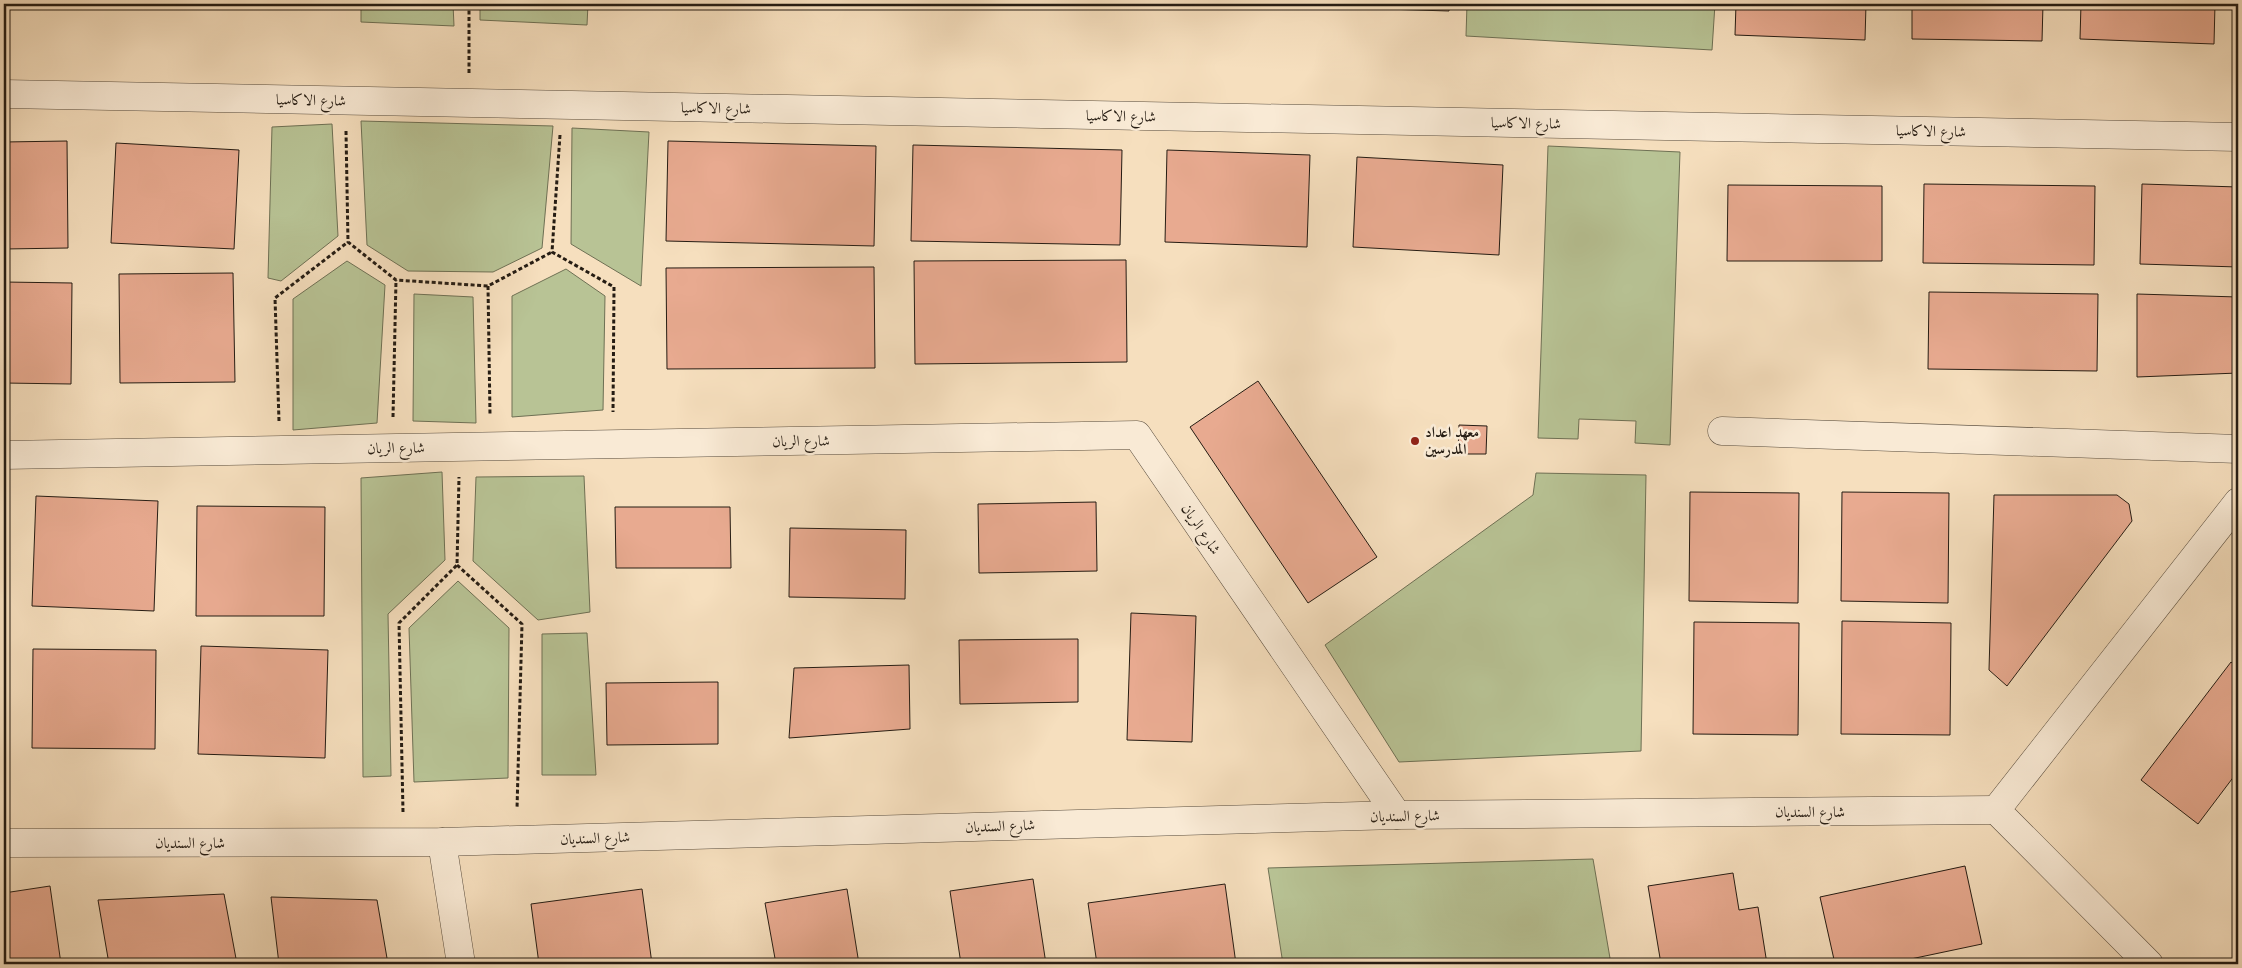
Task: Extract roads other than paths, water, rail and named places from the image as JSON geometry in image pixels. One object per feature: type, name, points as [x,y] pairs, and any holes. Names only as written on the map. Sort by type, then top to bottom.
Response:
[{"type":"street","name":"شارع الاكاسيا","points":[[4,94],[2238,137]]},
{"type":"street","points":[[1722,431],[2238,449]]},
{"type":"street","name":"شارع الريان","points":[[4,455],[1137,435],[1397,815]]},
{"type":"street","points":[[2149,964],[1996,810],[2238,502]]},
{"type":"street","name":"شارع السنديان","points":[[4,843],[442,842],[1397,815],[1996,810]]},
{"type":"street","points":[[442,842],[461,964]]},
{"type":"place","name":"معهد اعداد المدرسين","points":[[1415,441]]}]
